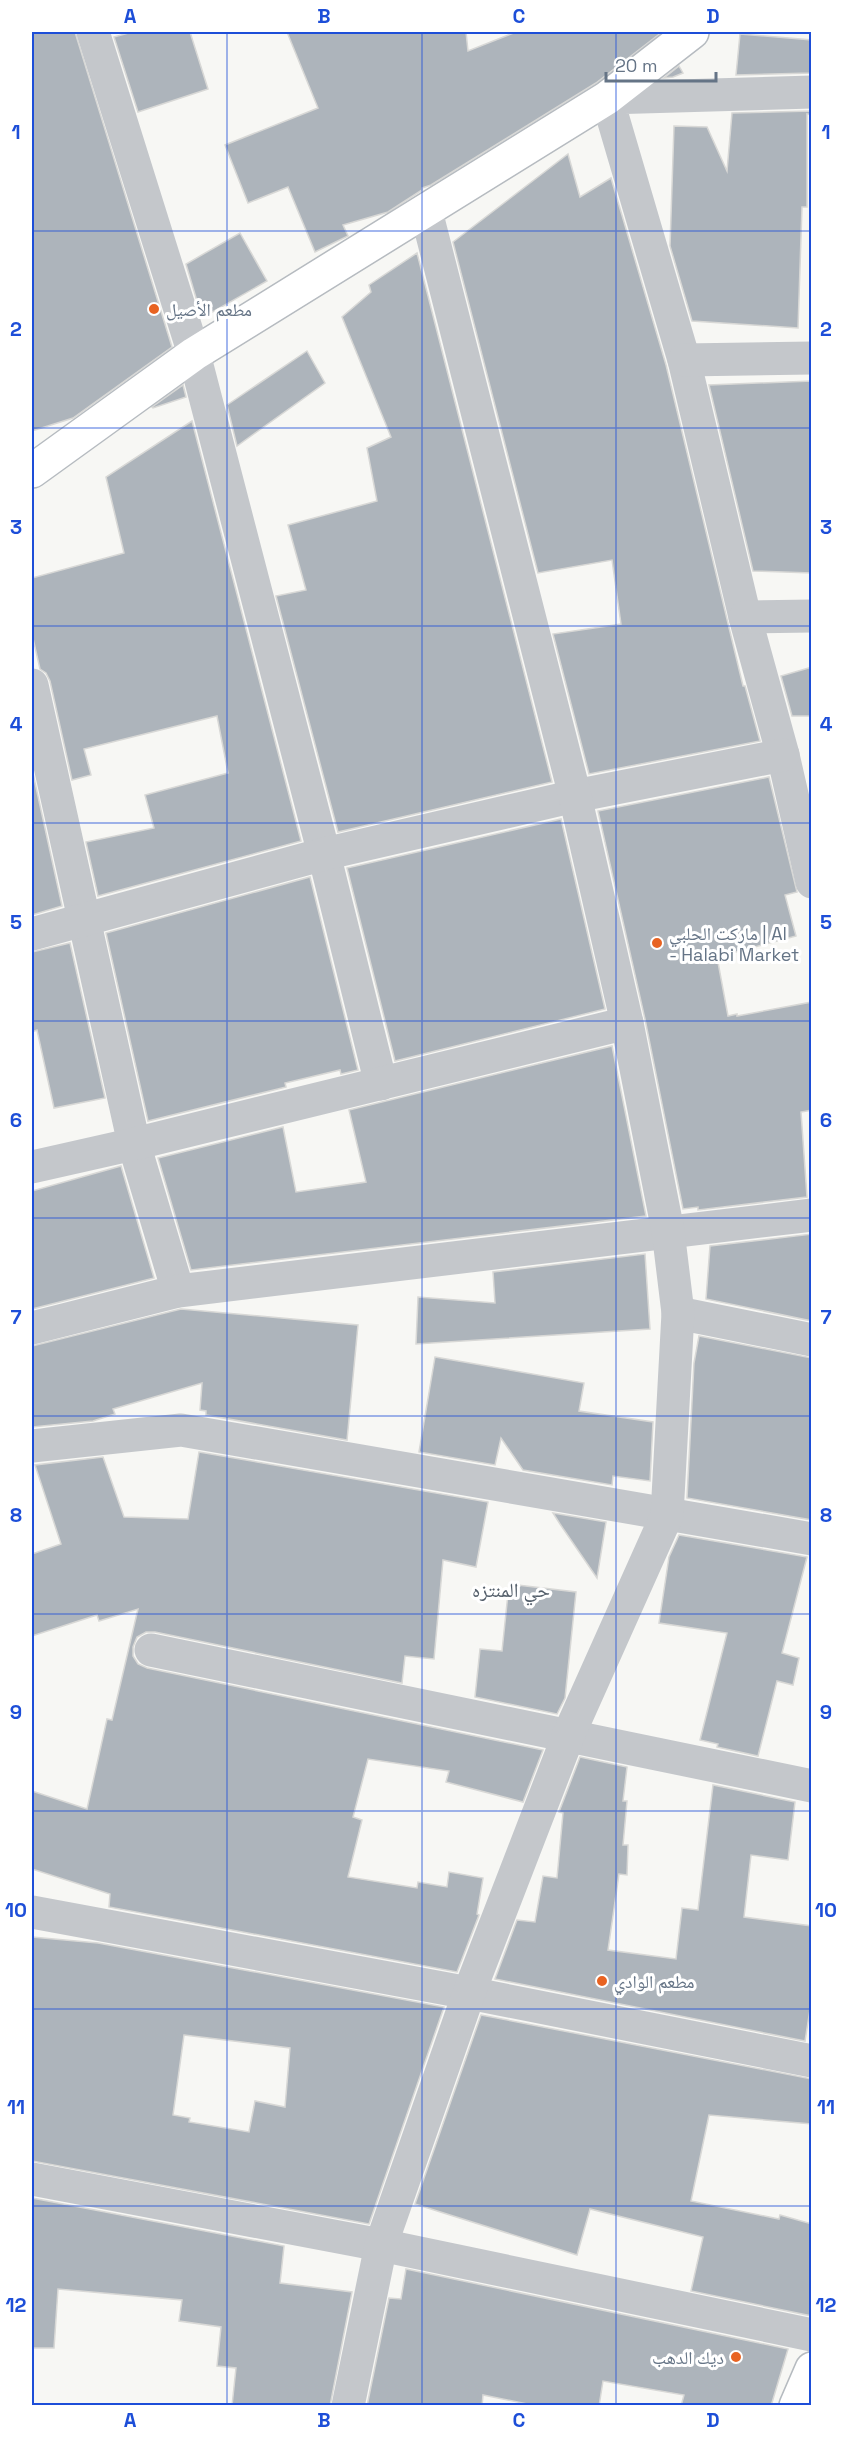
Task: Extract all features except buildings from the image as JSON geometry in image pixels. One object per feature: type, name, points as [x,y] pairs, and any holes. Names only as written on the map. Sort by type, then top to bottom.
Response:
[{"type":"street","points":[[93,32],[194,354],[324,854],[381,1084]]},
{"type":"street","points":[[32,471],[194,354],[607,98],[692,32]]},
{"type":"street","points":[[607,98],[812,92]]},
{"type":"street","points":[[607,98],[684,360],[745,617],[783,755],[812,882]]},
{"type":"street","points":[[348,2406],[381,2245],[469,1993],[569,1734],[667,1515],[678,1313],[668,1231],[627,1023],[575,796],[426,212]]},
{"type":"street","points":[[684,360],[812,358]]},
{"type":"street","points":[[745,617],[812,616]]},
{"type":"street","points":[[32,685],[134,1144],[178,1292]]},
{"type":"street","points":[[32,934],[324,854],[575,796],[783,755]]},
{"type":"street","points":[[32,1167],[627,1023]]},
{"type":"street","points":[[32,1328],[178,1292],[812,1215]]},
{"type":"street","points":[[678,1313],[812,1340]]},
{"type":"street","points":[[32,1446],[181,1430],[812,1539]]},
{"type":"street","points":[[151,1650],[569,1734],[812,1786]]},
{"type":"street","points":[[32,1912],[469,1993],[812,2061]]},
{"type":"street","points":[[32,2179],[381,2245],[812,2335]]},
{"type":"street","points":[[796,2406],[812,2369]]},
{"type":"place","name":"مطعم الأصيل","points":[[154,309]]},
{"type":"place","name":"ماركت الحلبي | Al - Halabi Market","points":[[657,943]]},
{"type":"place","name":"مطعم الوادي","points":[[602,1981]]},
{"type":"place","name":"ديك الدهب","points":[[736,2357]]},
{"type":"district","name":"حي المنتزه","points":[[511,1590]]}]
